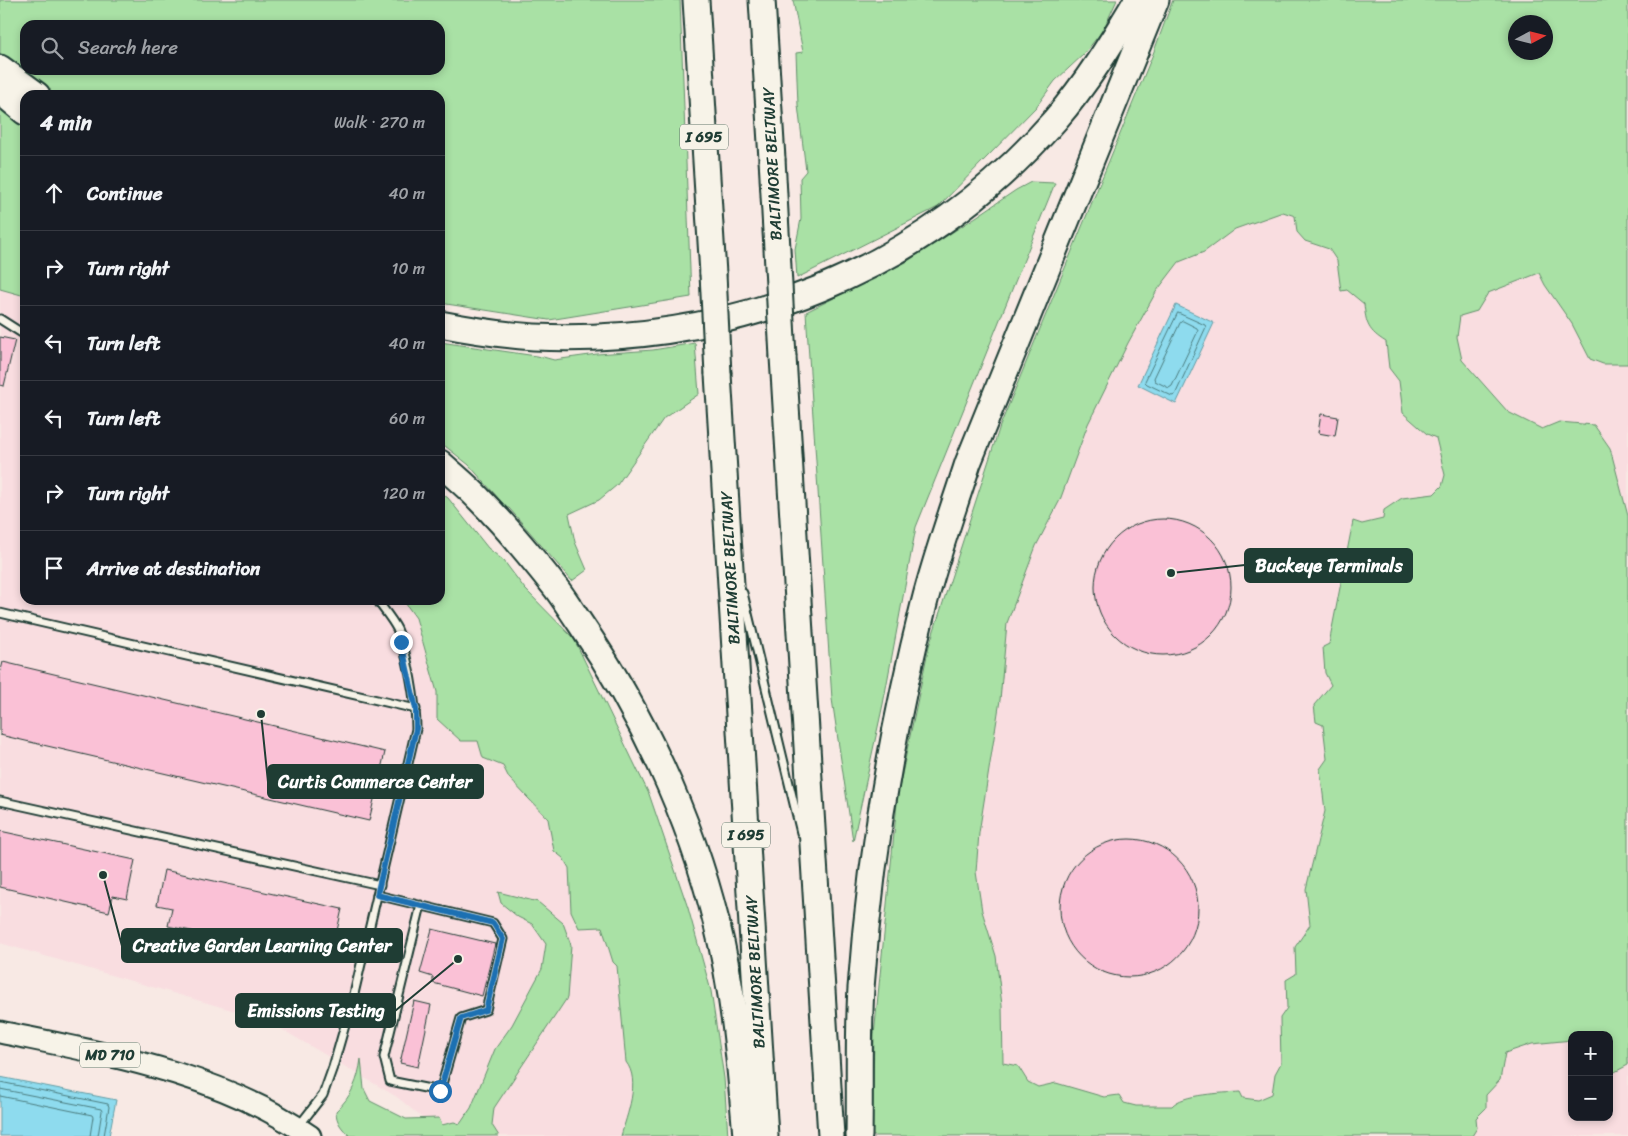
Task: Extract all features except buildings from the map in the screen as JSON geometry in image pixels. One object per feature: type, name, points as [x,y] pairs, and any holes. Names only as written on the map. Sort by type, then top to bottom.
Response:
[{"type":"highway","name":"BALTIMORE BELTWAY","points":[[696,0],[765,1136]]},
{"type":"highway","name":"BALTIMORE BELTWAY","points":[[762,0],[831,1136]]},
{"type":"highway","points":[[445,325],[482,332],[533,337],[580,338],[642,335],[700,325],[760,310],[808,294],[850,276],[899,250],[939,224],[980,193],[1020,158],[1056,119],[1085,81],[1137,0]]},
{"type":"highway","points":[[859,1136],[861,989],[872,882],[883,793],[901,702],[924,603],[968,463],[1156,0]]},
{"type":"highway","points":[[0,68],[30,90]]},
{"type":"highway","points":[[0,91],[20,108]]},
{"type":"highway","points":[[445,468],[479,499],[554,584],[617,680],[648,738],[697,855],[716,921],[730,986],[739,1046],[746,1136]]},
{"type":"main road","name":"MD 710","points":[[0,1032],[95,1052],[165,1070],[217,1087],[264,1109],[304,1132]]},
{"type":"lane","points":[[0,319],[20,332]]},
{"type":"lane","points":[[728,534],[738,573]]},
{"type":"lane","points":[[740,583],[804,845]]},
{"type":"lane","points":[[304,1132],[334,1068],[354,994],[416,729],[416,709],[405,656],[396,629],[380,605]]},
{"type":"lane","points":[[0,613],[416,709]]},
{"type":"lane","points":[[0,801],[380,885]]},
{"type":"lane","points":[[806,855],[816,894]]},
{"type":"lane","points":[[377,895],[421,905],[493,923],[503,939],[486,1010],[461,1018],[440,1091],[390,1080],[384,1057],[421,905]]},
{"type":"shaded area","points":[[1628,73],[1628,1136],[938,1136],[993,612],[1086,393],[1159,283],[1209,231]]},
{"type":"shaded area","points":[[0,233],[20,257],[20,605],[443,605],[618,925],[652,1136],[461,1136],[438,1131],[397,1097],[266,1020],[0,943]]},
{"type":"green space","points":[[0,0],[680,0],[691,297],[549,320],[445,304],[445,90],[48,90],[28,75],[445,75],[445,20],[20,20],[20,69],[0,54]]},
{"type":"green space","points":[[793,0],[1117,0],[1103,30],[1084,54],[1055,81],[1036,107],[938,207],[797,278],[795,249],[801,219],[800,178],[806,171],[798,105],[796,53],[803,52]]},
{"type":"green space","points":[[1173,0],[1628,0],[1628,364],[1603,364],[1590,359],[1572,324],[1539,273],[1488,293],[1477,311],[1460,316],[1457,337],[1462,360],[1508,412],[1542,429],[1559,422],[1594,425],[1610,448],[1628,516],[1628,1065],[1613,1073],[1613,1031],[1568,1031],[1568,1040],[1532,1044],[1505,1053],[1500,1080],[1486,1095],[1486,1108],[1476,1118],[1477,1128],[1472,1136],[872,1136],[874,1036],[898,793],[929,646],[1000,426],[1153,54]],"holes":[[[1283,212],[1295,216],[1297,232],[1305,241],[1329,249],[1337,261],[1341,291],[1347,290],[1364,304],[1369,326],[1375,334],[1386,342],[1389,368],[1399,381],[1403,413],[1427,434],[1436,438],[1445,475],[1442,486],[1434,494],[1402,498],[1384,510],[1383,519],[1362,524],[1353,521],[1329,644],[1323,647],[1325,673],[1331,685],[1314,705],[1316,722],[1323,725],[1327,759],[1320,769],[1325,811],[1306,889],[1310,925],[1295,947],[1296,974],[1286,980],[1287,1008],[1280,1018],[1281,1063],[1275,1074],[1272,1094],[1258,1100],[1243,1098],[1240,1092],[1214,1094],[1184,1099],[1172,1106],[1136,1106],[1124,1103],[1119,1095],[1104,1097],[1056,1083],[1038,1087],[1028,1082],[1018,1066],[1003,1063],[1002,1005],[996,956],[982,911],[976,872],[979,833],[1000,700],[1007,623],[1036,546],[1060,500],[1088,424],[1128,343],[1156,292],[1179,262],[1204,252],[1235,229]]]},
{"type":"green space","points":[[0,107],[20,123],[20,295],[0,289]]},
{"type":"green space","points":[[1031,182],[1055,183],[916,527],[883,704],[853,841],[832,699],[806,312],[906,262]]},
{"type":"green space","points":[[445,343],[554,360],[597,354],[653,350],[695,343],[699,394],[664,418],[617,485],[599,500],[569,514],[575,542],[587,570],[572,581],[469,465],[445,446]]},
{"type":"green space","points":[[445,496],[488,548],[504,561],[525,589],[574,639],[649,794],[688,908],[711,991],[724,1078],[728,1136],[621,1136],[633,1088],[630,1070],[626,1062],[617,966],[613,962],[602,927],[579,928],[571,911],[569,868],[563,858],[554,851],[548,819],[509,778],[503,766],[483,758],[478,741],[461,741],[437,719],[437,692],[416,618],[407,605],[445,605]]},
{"type":"green space","points":[[498,892],[538,902],[563,923],[571,945],[567,998],[494,1108],[492,1125],[499,1136],[350,1136],[340,1125],[336,1111],[346,1100],[353,1087],[361,1059],[364,1089],[370,1101],[406,1119],[439,1118],[442,1125],[454,1122],[460,1124],[471,1108],[495,1049],[512,1025],[542,969],[546,944],[532,924],[518,917],[501,903]]},
{"type":"water","points":[[1176,305],[1214,323],[1176,404],[1138,385]]},
{"type":"water","points":[[0,1077],[116,1100],[109,1136],[0,1136]]},
{"type":"place","name":"Buckeye Terminals","points":[[1171,573]]},
{"type":"place","name":"Curtis Commerce Center","points":[[261,714]]},
{"type":"place","name":"Creative Garden Learning Center","points":[[103,875]]},
{"type":"place","name":"Emissions Testing","points":[[458,959]]},
{"type":"route","points":[[401,642],[416,709],[416,729],[377,895],[493,923],[503,939],[486,1010],[461,1018],[440,1091]]}]
